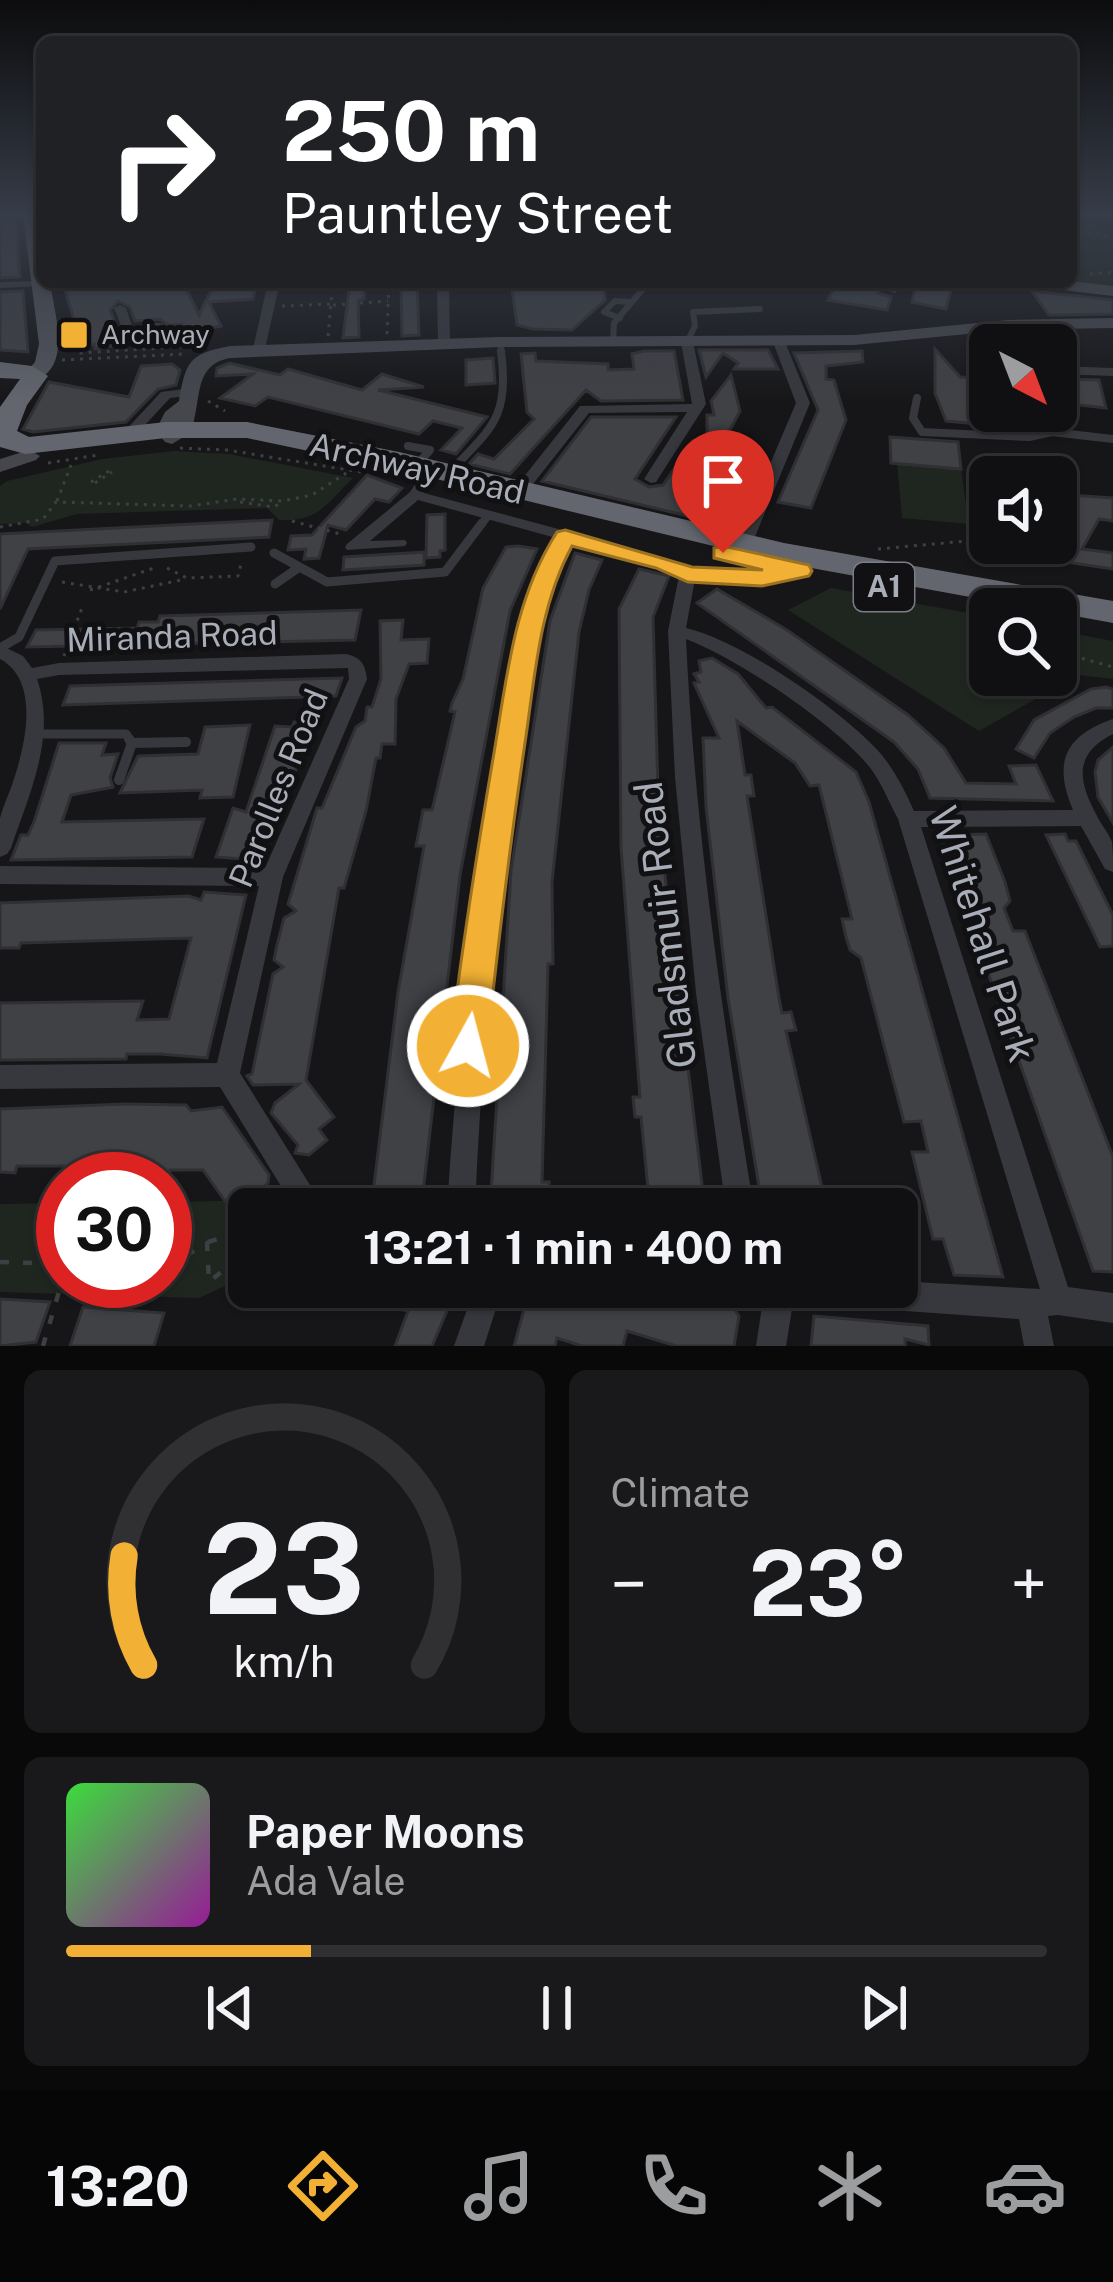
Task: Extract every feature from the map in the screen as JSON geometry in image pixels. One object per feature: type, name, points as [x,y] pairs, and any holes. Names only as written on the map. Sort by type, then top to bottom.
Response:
[{"type":"highway","points":[[0,370],[34,375]]},
{"type":"highway","points":[[12,452],[7,399],[34,375]]},
{"type":"highway","name":"Archway Road","points":[[12,452],[26,446],[128,434],[197,414],[283,457],[300,454],[386,471],[525,483],[639,526],[749,534],[1113,612]]},
{"type":"highway","name":"Archway Road","points":[[12,452],[197,414],[800,571],[969,603]]},
{"type":"highway","points":[[1077,624],[1113,630]]},
{"type":"main road","points":[[1077,287],[1113,291]]},
{"type":"main road","points":[[34,375],[48,354],[40,288]]},
{"type":"main road","points":[[197,414],[194,368],[200,349],[258,353],[613,342],[691,334],[726,342],[779,342],[1008,325],[1113,323]]},
{"type":"main road","points":[[197,414],[214,361],[258,353]]},
{"type":"street","points":[[0,286],[36,284]]},
{"type":"street","points":[[258,353],[273,288]]},
{"type":"street","points":[[444,344],[447,288]]},
{"type":"street","points":[[120,308],[128,330],[159,327],[159,331]]},
{"type":"street","points":[[651,479],[697,408],[691,334]]},
{"type":"street","points":[[749,534],[803,403],[779,342]]},
{"type":"street","points":[[1077,371],[1113,372]]},
{"type":"street","points":[[128,434],[166,395],[197,414]]},
{"type":"street","points":[[525,483],[585,409],[697,408]]},
{"type":"street","points":[[353,547],[423,472],[488,517],[664,563],[688,574],[762,578],[800,571]]},
{"type":"street","points":[[461,1188],[468,1046],[486,893],[529,625],[544,576],[565,537]]},
{"type":"street","points":[[353,547],[399,543]]},
{"type":"street","points":[[676,631],[688,574]]},
{"type":"street","name":"Whitehall Park","points":[[676,631],[719,644],[846,734],[888,780],[908,819],[1044,1302],[1039,1346]]},
{"type":"street","name":"Gladsmuir Road","points":[[676,631],[686,818],[737,1188]]},
{"type":"street","name":"Miranda Road","points":[[0,650],[27,675],[59,669],[346,660],[356,665]]},
{"type":"street","name":"Parolles Road","points":[[227,1076],[272,877],[358,679],[356,665]]},
{"type":"street","points":[[0,848],[36,734],[34,691],[27,675]]},
{"type":"street","points":[[1113,726],[1083,739],[1070,763],[1073,785],[1087,818],[1113,863]]},
{"type":"street","points":[[908,819],[1087,818]]},
{"type":"street","points":[[0,875],[272,877]]},
{"type":"street","points":[[0,1077],[227,1076],[297,1188]]},
{"type":"street","points":[[918,1295],[1113,1308]]},
{"type":"street","points":[[469,1346],[482,1308]]},
{"type":"street","points":[[771,1346],[777,1308]]},
{"type":"lane","points":[[613,342],[611,332],[644,288]]},
{"type":"lane","points":[[620,318],[604,312],[607,306],[629,302]]},
{"type":"lane","points":[[691,334],[697,311],[760,310]]},
{"type":"lane","points":[[423,472],[499,425],[507,407],[500,342]]},
{"type":"lane","points":[[916,398],[913,418],[922,432],[1029,437],[1052,432],[1113,439]]},
{"type":"lane","points":[[274,553],[327,582],[445,572],[488,517]]},
{"type":"lane","points":[[0,650],[19,637],[55,561],[251,547]]},
{"type":"lane","points":[[275,584],[298,568]]},
{"type":"lane","points":[[36,734],[126,734],[132,743]]},
{"type":"lane","points":[[132,743],[186,742]]},
{"type":"lane","points":[[119,779],[132,743]]},
{"type":"path","points":[[327,350],[332,288]]},
{"type":"path","points":[[387,347],[389,288]]},
{"type":"path","points":[[268,307],[388,302]]},
{"type":"path","points":[[183,321],[200,349]]},
{"type":"path","points":[[72,348],[82,352],[182,340]]},
{"type":"path","points":[[141,346],[200,349]]},
{"type":"path","points":[[75,360],[185,354]]},
{"type":"path","points":[[650,362],[652,369],[693,369]]},
{"type":"path","name":"Archway Road","points":[[197,414],[227,450],[350,471],[386,471]]},
{"type":"path","points":[[12,452],[72,462],[99,454]]},
{"type":"path","points":[[0,527],[43,519],[56,502],[72,462]]},
{"type":"path","points":[[93,483],[110,471]]},
{"type":"path","points":[[56,502],[191,506],[237,499],[274,507],[312,495],[350,471]]},
{"type":"path","points":[[292,521],[346,536],[344,547],[353,547]]},
{"type":"path","points":[[861,551],[969,541]]},
{"type":"path","points":[[89,592],[164,565],[175,552]]},
{"type":"path","points":[[54,582],[89,592],[131,593],[187,578],[238,576],[242,560]]},
{"type":"path","points":[[164,565],[187,578]]},
{"type":"path","points":[[74,629],[82,608]]},
{"type":"path","points":[[1077,657],[1113,667]]},
{"type":"path","points":[[192,1252],[228,1237]]},
{"type":"path","points":[[207,1243],[209,1282],[228,1267]]},
{"type":"path","points":[[0,1262],[36,1263]]},
{"type":"path","points":[[43,1346],[54,1308]]},
{"type":"shaded area","points":[[1077,278],[1113,278],[1113,289],[1077,283]]},
{"type":"shaded area","points":[[174,451],[229,454],[353,478],[321,510],[293,520],[279,520],[267,508],[77,514],[32,527],[0,524],[0,486],[7,481],[102,459]]},
{"type":"shaded area","points":[[897,463],[961,469],[969,524],[902,518]]},
{"type":"shaded area","points":[[831,588],[969,613],[969,696],[1041,696],[979,731],[788,610]]},
{"type":"shaded area","points":[[1077,634],[1113,641],[1113,679],[1078,675]]},
{"type":"shaded area","points":[[228,1201],[228,1285],[199,1298],[192,1298],[192,1202]]},
{"type":"shaded area","points":[[36,1203],[36,1293],[0,1292],[0,1204]]},
{"type":"building","points":[[64,288],[186,288],[199,315],[212,288],[256,288],[253,299],[209,302],[221,326],[187,332],[182,324],[168,325],[160,319],[135,321],[130,307],[118,301],[110,310],[120,335],[146,340],[82,347]]},
{"type":"building","points":[[349,288],[365,288],[364,299],[358,300],[359,337],[343,338]]},
{"type":"building","points":[[401,288],[417,288],[419,335],[402,336]]},
{"type":"building","points":[[512,288],[604,288],[605,300],[572,330],[517,325]]},
{"type":"building","points":[[834,288],[880,288],[878,293],[891,297],[887,310],[828,300]]},
{"type":"building","points":[[916,288],[951,289],[946,309],[912,302]]},
{"type":"building","points":[[23,291],[28,352],[0,350],[0,292]]},
{"type":"building","points":[[1032,291],[1113,300],[1113,314],[1049,315]]},
{"type":"building","points":[[935,349],[960,377],[969,378],[969,423],[946,421],[935,393]]},
{"type":"building","points":[[699,350],[768,350],[778,369],[734,369],[738,363],[723,353],[706,377]]},
{"type":"building","points":[[674,351],[683,400],[601,401],[586,390],[510,474],[469,464],[478,454],[494,459],[534,419],[527,412],[521,354],[535,353],[536,361],[608,364],[608,370],[634,369],[632,354]]},
{"type":"building","points":[[862,351],[863,362],[826,366],[826,379],[834,380],[846,420],[811,508],[778,502],[818,410],[794,353]]},
{"type":"building","points":[[493,358],[495,383],[466,385],[466,360]]},
{"type":"building","points":[[229,363],[280,375],[288,369],[362,390],[382,374],[424,387],[378,390],[487,417],[456,454],[441,450],[462,428],[433,421],[419,434],[268,397],[255,406],[220,398],[253,374],[216,376],[217,368]]},
{"type":"building","points":[[172,364],[180,370],[176,385],[158,389],[126,422],[33,432],[23,429],[49,382],[129,397],[141,366]]},
{"type":"building","points":[[731,375],[740,411],[707,474],[707,415],[714,415],[711,401]]},
{"type":"building","points":[[1077,379],[1099,380],[1106,408],[1077,405]]},
{"type":"building","points":[[591,417],[676,417],[635,479],[649,487],[663,485],[692,442],[700,483],[696,490],[748,502],[738,528],[542,481]]},
{"type":"building","points":[[890,437],[958,442],[961,469],[891,463]]},
{"type":"building","points":[[367,475],[402,488],[389,502],[375,499],[346,530],[328,525],[319,558],[304,559],[306,549],[288,550],[291,536],[312,535]]},
{"type":"building","points":[[1077,495],[1113,498],[1113,521],[1099,519],[1082,549],[1113,553],[1113,569],[1077,564]]},
{"type":"building","points":[[445,514],[445,550],[440,557],[426,558],[427,515]]},
{"type":"building","points":[[272,520],[269,537],[28,549],[0,609],[0,534]]},
{"type":"building","points":[[506,547],[537,549],[510,611],[460,875],[423,1188],[374,1188],[398,992],[424,846],[416,846],[423,810],[432,810],[455,712],[450,711],[463,679],[483,588]]},
{"type":"building","points":[[424,552],[424,565],[343,570],[344,557]]},
{"type":"building","points":[[575,553],[602,560],[579,632],[552,882],[553,964],[548,964],[542,1182],[549,1182],[549,1188],[491,1188],[511,871],[550,621]]},
{"type":"building","points":[[639,569],[669,576],[653,617],[659,826],[702,1188],[648,1188],[641,1117],[635,1117],[633,1097],[640,1097],[621,847],[619,609]]},
{"type":"building","points":[[717,589],[787,630],[908,715],[944,748],[966,783],[1016,784],[1009,766],[1036,765],[1053,801],[930,798],[918,769],[894,742],[697,603]]},
{"type":"building","points":[[361,610],[355,640],[224,643],[221,637],[212,643],[27,647],[36,630],[137,628],[139,622],[158,622],[160,616]]},
{"type":"building","points":[[403,620],[401,640],[429,639],[427,663],[409,664],[396,699],[395,744],[382,744],[380,758],[376,758],[366,811],[344,888],[339,888],[306,1080],[334,1117],[319,1129],[327,1140],[309,1155],[295,1153],[298,1145],[271,1113],[275,1103],[299,1084],[253,1085],[247,1076],[252,1074],[273,974],[283,967],[274,960],[277,945],[284,918],[296,911],[288,904],[317,808],[322,808],[381,679],[380,621]]},
{"type":"building","points":[[712,658],[738,674],[766,708],[772,707],[856,772],[869,802],[1003,1277],[954,1275],[943,1239],[933,1239],[912,1152],[928,1152],[921,1121],[904,1122],[861,958],[850,950],[846,937],[842,919],[852,919],[819,785],[810,786],[795,763],[737,721],[745,775],[751,775],[754,796],[747,796],[779,998],[782,1013],[791,1012],[796,1030],[786,1031],[822,1188],[759,1188],[728,998],[706,807],[703,738],[719,738],[694,683],[699,682],[694,674],[701,672],[699,661]]},
{"type":"building","points":[[342,678],[336,696],[63,705],[70,686]]},
{"type":"building","points":[[1091,689],[1113,689],[1113,708],[1096,708],[1074,717],[1050,733],[1034,758],[1016,749],[1034,720]]},
{"type":"building","points":[[294,722],[317,723],[255,860],[216,857],[233,808],[246,812],[275,726],[292,727]]},
{"type":"building","points":[[250,725],[233,797],[200,798],[202,790],[120,793],[138,756],[198,754],[205,727]]},
{"type":"building","points":[[59,743],[106,743],[102,755],[118,754],[110,778],[113,787],[71,795],[62,822],[204,819],[192,857],[11,860],[21,835],[28,835],[34,822]]},
{"type":"building","points":[[1113,747],[1113,823],[1098,797],[1095,772],[1098,760]]},
{"type":"building","points":[[986,834],[1005,882],[1010,901],[1004,908],[1013,931],[1025,931],[1113,1157],[1113,1272],[1093,1271],[943,845],[942,838],[950,835]]},
{"type":"building","points":[[1065,834],[1068,841],[1076,841],[1113,915],[1113,946],[1100,947],[1046,835]]},
{"type":"building","points":[[204,892],[246,895],[207,1058],[127,1054],[126,1059],[0,1060],[0,1003],[143,1001],[137,1020],[169,1019],[191,938],[21,943],[19,948],[0,948],[0,903],[189,896],[201,900]]},
{"type":"building","points":[[125,1104],[186,1105],[191,1111],[222,1107],[269,1175],[268,1183],[262,1188],[228,1188],[225,1201],[203,1170],[192,1170],[192,1152],[36,1152],[36,1166],[0,1172],[0,1109]]},
{"type":"building","points":[[0,1299],[36,1301],[36,1308],[48,1308],[36,1342],[0,1346]]},
{"type":"building","points":[[83,1308],[164,1313],[154,1346],[70,1346]]},
{"type":"building","points":[[394,1308],[448,1308],[432,1346],[395,1346],[408,1311]]},
{"type":"building","points":[[524,1308],[719,1308],[734,1309],[739,1316],[734,1346],[676,1346],[627,1331],[623,1346],[582,1346],[557,1338],[555,1346],[514,1346]]},
{"type":"building","points":[[814,1316],[928,1326],[929,1345],[905,1339],[905,1346],[811,1346]]},
{"type":"place","name":"Archway","points":[[74,335]]},
{"type":"route","points":[[468,1046],[486,893],[529,625],[544,576],[565,537],[664,563],[688,574],[762,578],[800,571],[723,553]]}]
